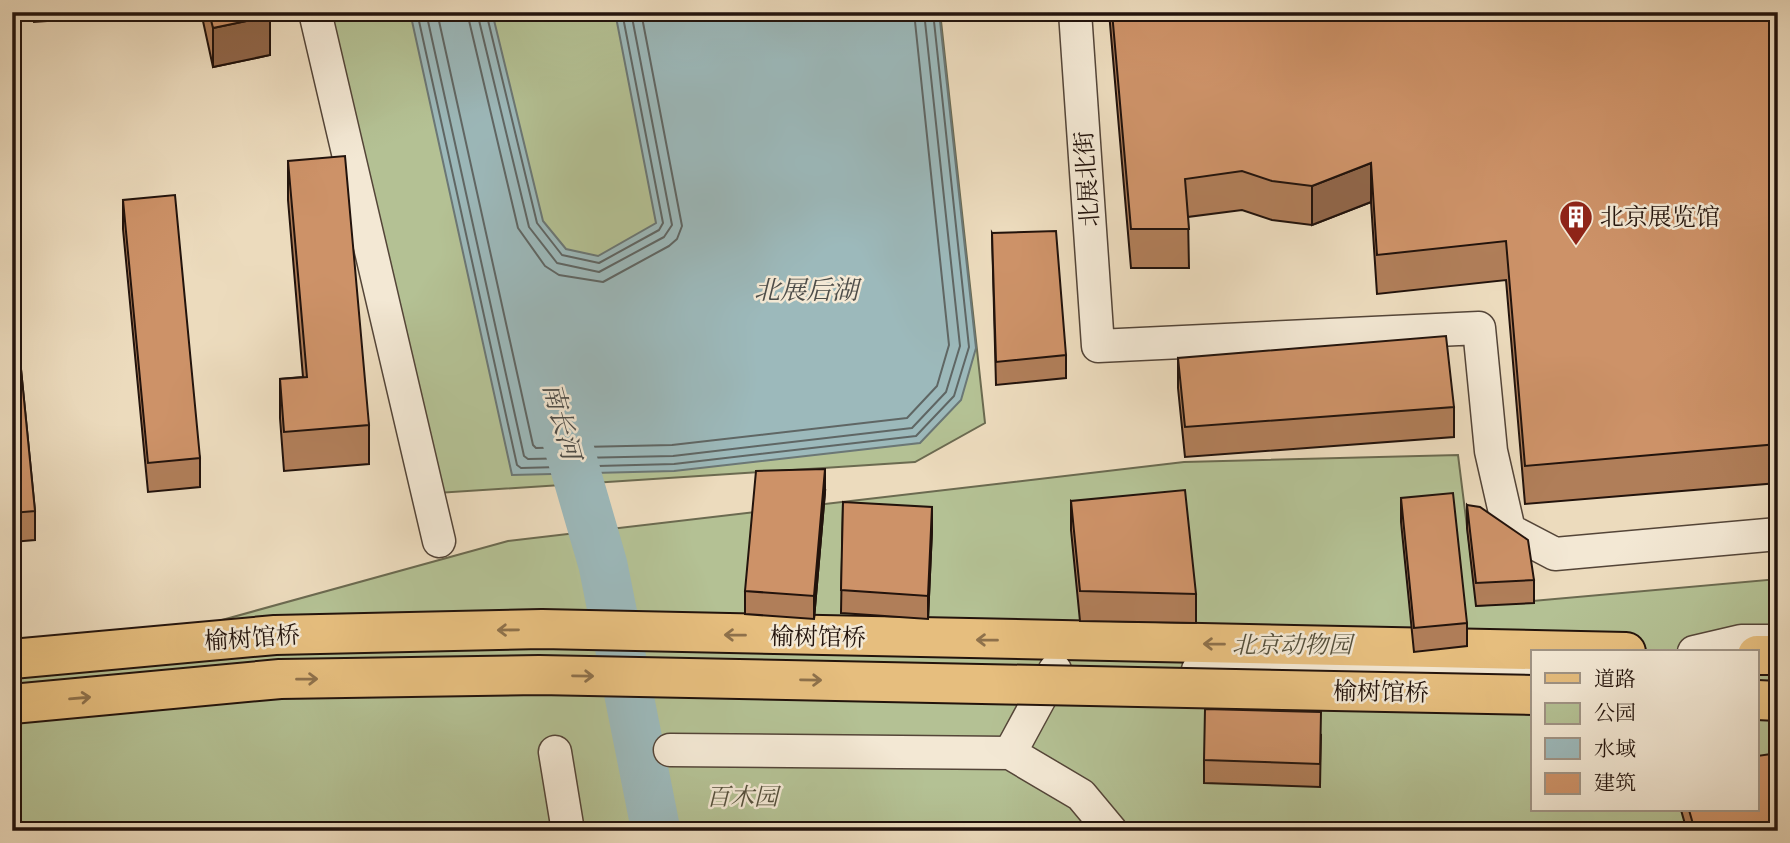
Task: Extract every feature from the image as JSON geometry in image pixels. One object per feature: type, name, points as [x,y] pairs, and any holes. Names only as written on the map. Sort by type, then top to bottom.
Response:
[{"type":"main road","name":"榆树馆桥","points":[[12,659],[275,635],[542,629],[1532,650]]},
{"type":"main road","points":[[1758,655],[1778,655]]},
{"type":"main road","name":"榆树馆桥","points":[[12,704],[280,679],[539,675],[1531,695]]},
{"type":"main road","points":[[1758,700],[1778,701]]},
{"type":"street","points":[[315,12],[439,541]]},
{"type":"street","name":"北展北街","points":[[1075,12],[1098,346],[1479,328],[1491,451],[1509,530],[1556,554],[1778,534]]},
{"type":"street","points":[[1703,650],[1741,641],[1778,641]]},
{"type":"street","points":[[1010,753],[1053,670],[1531,669]]},
{"type":"street","points":[[670,750],[1010,753],[1081,795],[1111,831]]},
{"type":"street","points":[[555,752],[568,831]]},
{"type":"green space","name":"北展后湖","points":[[327,12],[940,12],[985,423],[915,462],[437,493]]},
{"type":"green space","name":"北京动物园","points":[[1458,455],[1477,606],[1778,579],[1778,831],[12,831],[12,678],[508,541],[1184,462]]},
{"type":"water","name":"北展后湖","points":[[410,12],[492,12],[543,221],[566,249],[598,256],[656,223],[615,12],[939,12],[976,348],[961,400],[920,443],[674,471],[512,475]]},
{"type":"building","points":[[209,12],[269,12],[270,16],[213,28]]},
{"type":"building","name":"北京展览馆","points":[[1112,12],[1778,12],[1778,444],[1525,466],[1506,241],[1377,255],[1371,163],[1312,186],[1272,181],[1242,171],[1185,179],[1189,229],[1131,229]]},
{"type":"building","points":[[345,156],[369,425],[284,432],[280,379],[307,377],[288,161]]},
{"type":"building","points":[[175,195],[200,458],[148,463],[123,200]]},
{"type":"building","points":[[1056,231],[1066,355],[996,362],[992,233]]},
{"type":"building","points":[[12,278],[35,511],[12,513]]},
{"type":"building","points":[[1446,336],[1454,407],[1185,427],[1178,358]]},
{"type":"building","points":[[825,469],[814,596],[745,591],[756,471]]},
{"type":"building","points":[[1185,490],[1196,594],[1080,591],[1071,501]]},
{"type":"building","points":[[1453,493],[1467,623],[1414,628],[1401,498]]},
{"type":"building","points":[[843,502],[932,507],[928,596],[841,590]]},
{"type":"building","points":[[1467,505],[1480,507],[1528,540],[1534,580],[1476,583]]},
{"type":"building","points":[[1205,709],[1321,712],[1320,764],[1204,760]]},
{"type":"building","points":[[12,741],[15,741],[18,821],[12,821]]},
{"type":"building","points":[[1778,753],[1778,831],[1695,831],[1690,812],[1758,812],[1758,756]]},
{"type":"waterway","name":"南长河","points":[[558,410],[603,565],[656,831]]},
{"type":"place","name":"北京展览馆","points":[[1576,247]]},
{"type":"park label","name":"百木园","points":[[742,797]]}]
